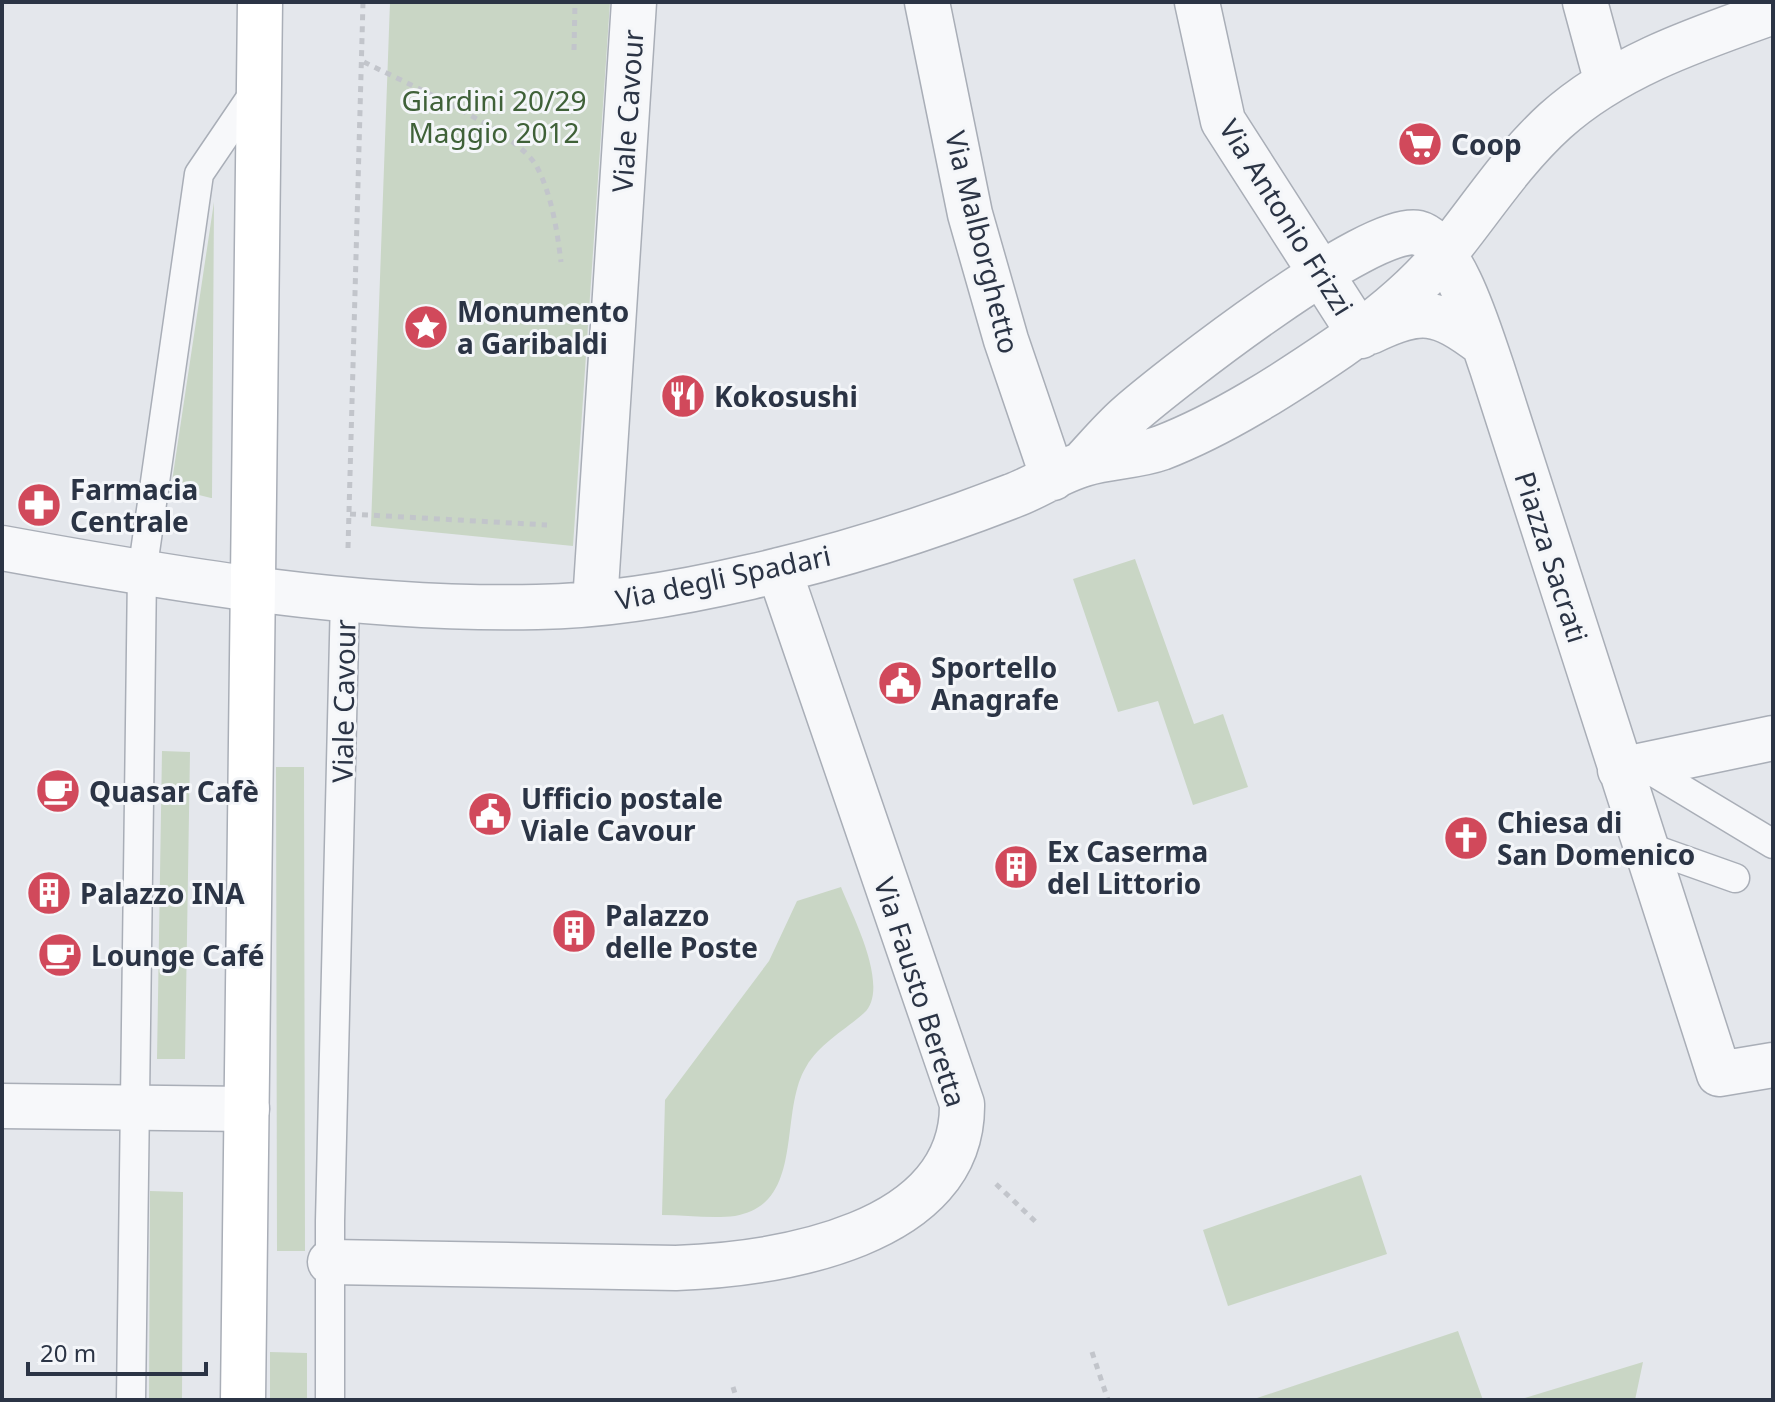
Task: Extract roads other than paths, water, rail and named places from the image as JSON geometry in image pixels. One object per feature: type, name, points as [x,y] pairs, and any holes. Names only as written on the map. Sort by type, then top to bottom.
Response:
[{"type":"street","points":[[243,1400],[260,2]]},
{"type":"street","name":"Viale Cavour","points":[[595,603],[634,2]]},
{"type":"street","name":"Via Malborghetto","points":[[927,2],[970,214],[1006,340],[1068,471]]},
{"type":"street","name":"Via Antonio Frizzi","points":[[1197,2],[1223,121],[1319,275],[1353,338]]},
{"type":"street","points":[[1585,2],[1607,83]]},
{"type":"street","name":"Via degli Spadari","points":[[2,548],[253,589],[476,607],[595,603],[668,594],[779,570],[918,531],[1068,471],[1155,450],[1206,428],[1353,338],[1443,256],[1507,170],[1555,121],[1607,83],[1681,46],[1773,12]]},
{"type":"street","name":"Via degli Spadari","points":[[1068,471],[1127,417],[1319,275],[1371,245],[1420,233],[1443,256]]},
{"type":"street","name":"Piazza Sacrati","points":[[1443,256],[1466,297],[1631,768],[1645,846],[1719,1074],[1773,1065]]},
{"type":"street","points":[[1353,338],[1398,318],[1439,315],[1483,344]]},
{"type":"street","name":"Via Fausto Beretta","points":[[330,1262],[676,1268],[723,1265],[835,1242],[883,1224],[912,1207],[936,1183],[952,1158],[962,1132],[962,1104],[779,570]]},
{"type":"street","points":[[1631,768],[1773,738]]},
{"type":"street","points":[[2,1106],[247,1109]]},
{"type":"lane","points":[[131,1400],[142,573],[199,174],[259,85]]},
{"type":"lane","name":"Viale Cavour","points":[[330,1400],[330,1262],[345,597]]},
{"type":"lane","points":[[1631,768],[1773,844]]},
{"type":"lane","points":[[1645,846],[1735,878]]},
{"type":"place","name":"Coop","points":[[1420,144]]},
{"type":"place","name":"Monumento a Garibaldi","points":[[426,327]]},
{"type":"place","name":"Kokosushi","points":[[683,396]]},
{"type":"place","name":"Farmacia Centrale","points":[[39,505]]},
{"type":"place","name":"Sportello Anagrafe","points":[[900,683]]},
{"type":"place","name":"Quasar Cafè","points":[[58,791]]},
{"type":"place","name":"Ufficio postale Viale Cavour","points":[[490,814]]},
{"type":"place","name":"Chiesa di San Domenico","points":[[1466,838]]},
{"type":"place","name":"Ex Caserma del Littorio","points":[[1016,867]]},
{"type":"place","name":"Palazzo INA","points":[[49,893]]},
{"type":"place","name":"Palazzo delle Poste","points":[[574,931]]},
{"type":"place","name":"Lounge Café","points":[[60,955]]},
{"type":"park label","name":"Giardini 20/29 Maggio 2012","points":[[494,116]]}]
